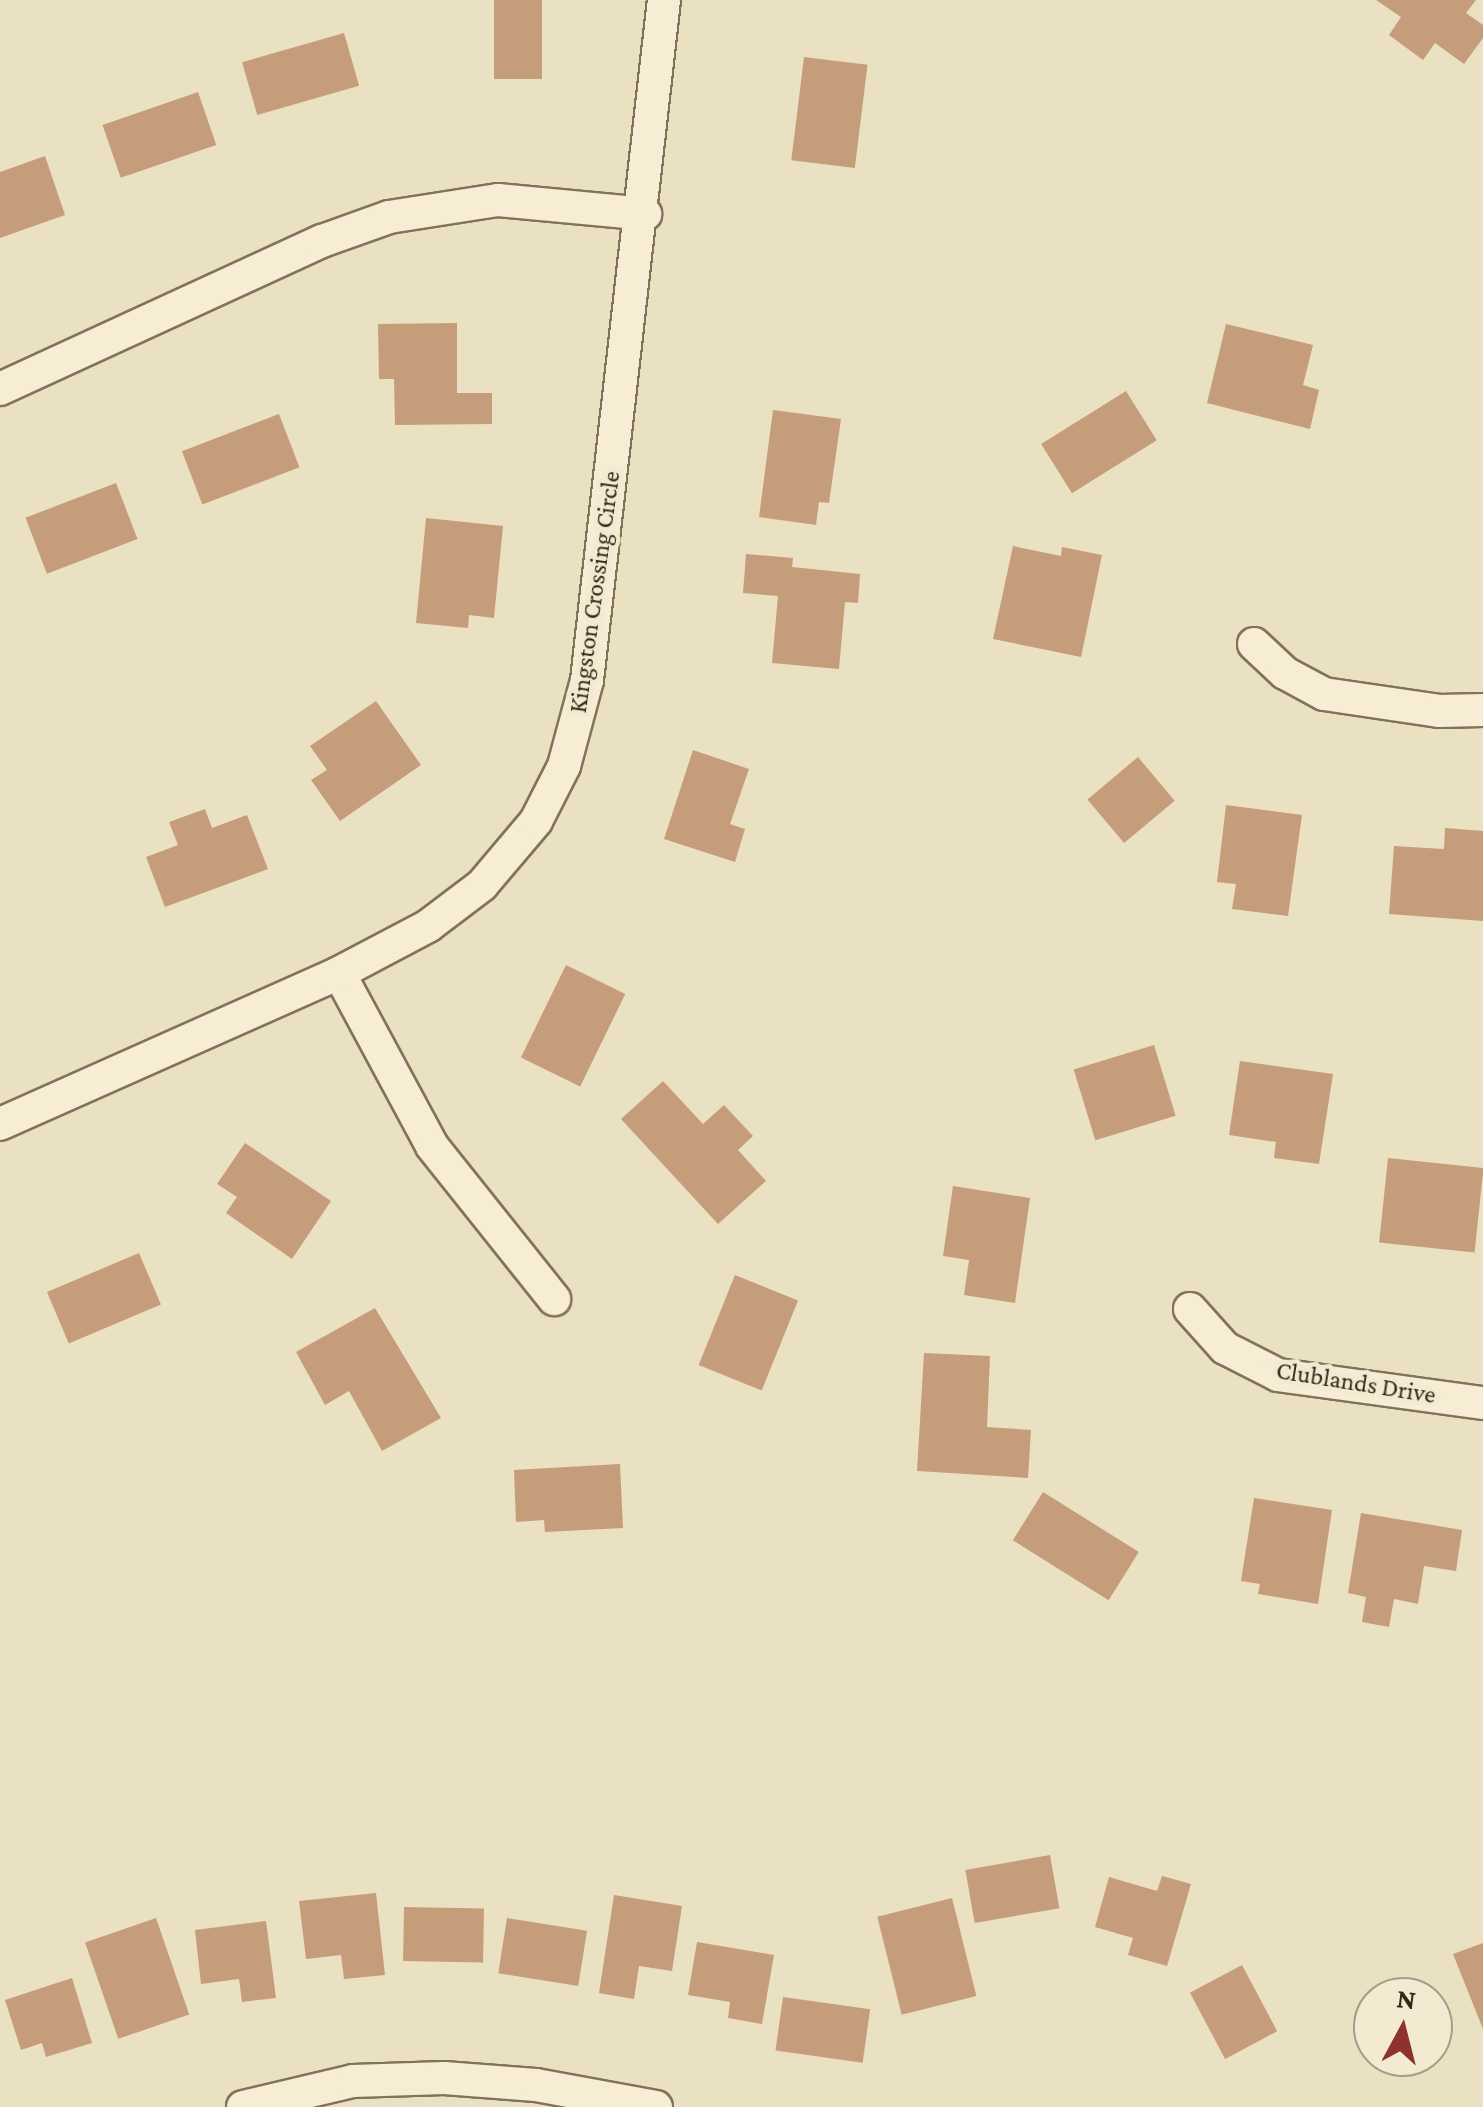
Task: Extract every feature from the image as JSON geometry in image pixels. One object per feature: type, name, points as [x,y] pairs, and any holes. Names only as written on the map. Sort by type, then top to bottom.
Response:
[{"type":"street","name":"Kingston Crossing Circle","points":[[0,1124],[339,973],[428,926],[482,884],[536,821],[564,766],[587,680],[645,214],[664,0]]},
{"type":"street","points":[[0,389],[389,217],[498,200],[645,214]]},
{"type":"street","points":[[1254,644],[1285,673],[1324,694],[1439,711],[1483,710]]},
{"type":"street","points":[[339,973],[432,1146],[554,1300]]},
{"type":"street","name":"Clublands Drive","points":[[1190,1310],[1225,1348],[1278,1375],[1483,1403]]},
{"type":"street","points":[[243,2107],[354,2080],[444,2078],[536,2086],[656,2107]]},
{"type":"building","points":[[494,0],[542,0],[542,79],[494,79]]},
{"type":"building","points":[[1376,0],[1476,0],[1466,13],[1483,25],[1483,38],[1464,64],[1435,43],[1423,60],[1389,35],[1401,17]]},
{"type":"building","points":[[344,33],[359,86],[257,115],[242,62]]},
{"type":"building","points":[[804,57],[868,65],[855,168],[791,160]]},
{"type":"building","points":[[198,92],[216,145],[121,178],[103,125]]},
{"type":"building","points":[[45,156],[65,215],[0,238],[0,172]]},
{"type":"building","points":[[457,323],[457,393],[492,393],[492,424],[395,425],[394,379],[379,379],[378,324]]},
{"type":"building","points":[[1226,324],[1313,345],[1303,385],[1319,390],[1310,429],[1207,403]]},
{"type":"building","points":[[1126,391],[1157,440],[1072,493],[1041,444]]},
{"type":"building","points":[[773,410],[841,419],[829,503],[819,502],[816,525],[759,517]]},
{"type":"building","points":[[279,414],[299,467],[202,504],[182,451]]},
{"type":"building","points":[[116,483],[138,539],[47,574],[25,518]]},
{"type":"building","points":[[426,518],[503,526],[494,618],[469,615],[468,628],[416,623]]},
{"type":"building","points":[[1013,546],[1061,556],[1062,547],[1102,555],[1081,657],[993,639]]},
{"type":"building","points":[[746,554],[793,558],[792,567],[860,574],[858,603],[845,602],[839,669],[772,663],[778,596],[743,593]]},
{"type":"building","points":[[376,701],[421,765],[340,821],[311,780],[327,770],[310,746]]},
{"type":"building","points":[[693,750],[749,769],[730,824],[745,829],[735,862],[664,839]]},
{"type":"building","points":[[1138,757],[1175,801],[1124,843],[1087,799]]},
{"type":"building","points":[[1226,805],[1302,815],[1288,916],[1232,909],[1236,884],[1217,882]]},
{"type":"building","points":[[205,809],[212,828],[247,815],[268,869],[165,907],[146,857],[178,845],[169,822]]},
{"type":"building","points":[[1445,828],[1483,831],[1483,921],[1389,914],[1394,846],[1444,849]]},
{"type":"building","points":[[566,965],[625,994],[580,1087],[521,1058]]},
{"type":"building","points":[[1154,1045],[1176,1116],[1095,1140],[1074,1070]]},
{"type":"building","points":[[1240,1061],[1333,1074],[1319,1164],[1274,1158],[1276,1142],[1229,1135]]},
{"type":"building","points":[[663,1081],[703,1124],[724,1105],[753,1136],[738,1150],[766,1181],[718,1224],[621,1119]]},
{"type":"building","points":[[245,1143],[331,1201],[292,1259],[226,1213],[237,1197],[217,1184]]},
{"type":"building","points":[[1388,1158],[1483,1168],[1475,1253],[1379,1243]]},
{"type":"building","points":[[953,1186],[1030,1198],[1015,1303],[964,1295],[969,1260],[943,1256]]},
{"type":"building","points":[[139,1253],[161,1305],[69,1344],[47,1292]]},
{"type":"building","points":[[735,1275],[798,1300],[762,1390],[699,1365]]},
{"type":"building","points":[[375,1308],[441,1418],[382,1451],[349,1391],[325,1405],[296,1352]]},
{"type":"building","points":[[924,1353],[990,1356],[987,1427],[1031,1430],[1028,1478],[917,1471]]},
{"type":"building","points":[[620,1464],[623,1528],[545,1532],[544,1520],[516,1522],[514,1470]]},
{"type":"building","points":[[1043,1492],[1139,1552],[1109,1600],[1013,1540]]},
{"type":"building","points":[[1254,1498],[1332,1510],[1318,1604],[1258,1594],[1260,1584],[1241,1581]]},
{"type":"building","points":[[1361,1513],[1462,1530],[1456,1571],[1424,1566],[1418,1604],[1394,1599],[1389,1627],[1362,1622],[1366,1597],[1348,1593]]},
{"type":"building","points":[[1050,1855],[1059,1908],[975,1923],[965,1870]]},
{"type":"building","points":[[1162,1876],[1191,1884],[1167,1966],[1128,1955],[1133,1938],[1095,1927],[1109,1877],[1157,1891]]},
{"type":"building","points":[[376,1893],[385,1975],[344,1979],[341,1955],[306,1959],[299,1901]]},
{"type":"building","points":[[614,1895],[682,1906],[672,1971],[639,1966],[634,1999],[599,1993]]},
{"type":"building","points":[[952,1898],[976,1996],[902,2015],[877,1917]]},
{"type":"building","points":[[404,1907],[484,1908],[483,1962],[403,1961]]},
{"type":"building","points":[[156,1918],[189,2014],[118,2039],[85,1942]]},
{"type":"building","points":[[507,1918],[587,1931],[578,1986],[498,1973]]},
{"type":"building","points":[[266,1921],[276,1998],[242,2002],[239,1979],[201,1984],[195,1930]]},
{"type":"building","points":[[697,1942],[774,1955],[762,2024],[728,2018],[730,2002],[688,1995]]},
{"type":"building","points":[[1483,1943],[1483,2029],[1453,1954]]},
{"type":"building","points":[[1242,1965],[1277,2031],[1225,2059],[1190,1993]]},
{"type":"building","points":[[72,1978],[92,2043],[46,2057],[42,2043],[21,2050],[5,2000]]},
{"type":"building","points":[[783,1997],[870,2009],[863,2063],[775,2050]]}]
